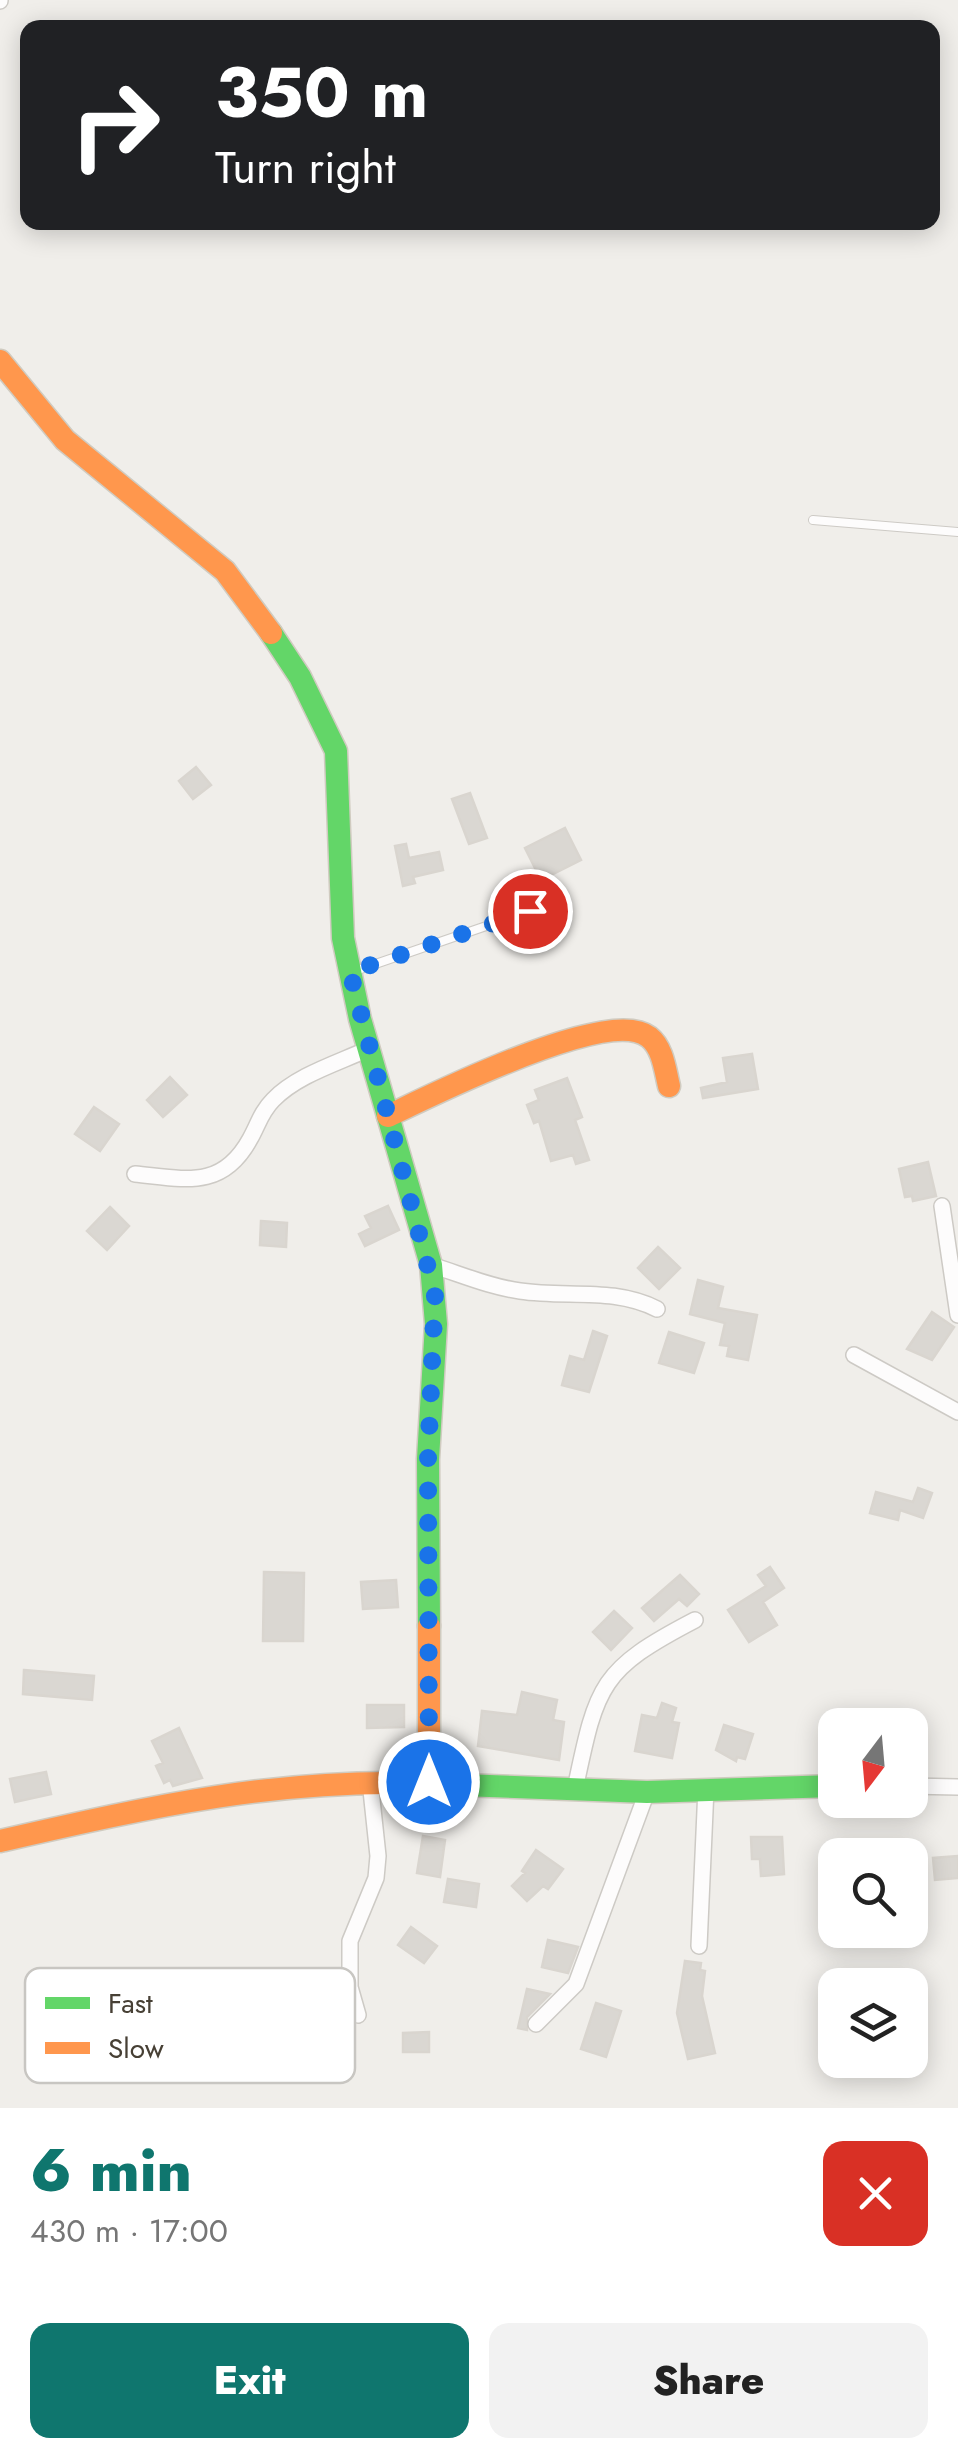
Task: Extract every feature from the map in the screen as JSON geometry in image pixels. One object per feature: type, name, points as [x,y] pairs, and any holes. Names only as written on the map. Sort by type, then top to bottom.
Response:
[{"type":"street","points":[[0,361],[65,440],[225,572],[248,597],[310,694],[336,751],[342,791],[338,868],[350,972],[430,1265],[436,1324],[428,1459],[429,1782]]},
{"type":"street","points":[[388,1116],[536,1051],[630,1029],[647,1034],[658,1047],[669,1086]]},
{"type":"street","points":[[135,1174],[194,1180],[220,1174],[242,1150],[260,1114],[276,1096],[368,1048]]},
{"type":"street","points":[[942,1206],[958,1315]]},
{"type":"street","points":[[430,1265],[514,1290],[568,1297],[616,1294],[657,1309]]},
{"type":"street","points":[[854,1355],[958,1412]]},
{"type":"street","points":[[575,1789],[590,1717],[604,1685],[636,1650],[696,1620]]},
{"type":"street","points":[[350,1968],[350,1941],[376,1878],[378,1856],[370,1781]]},
{"type":"street","points":[[0,1842],[182,1799],[370,1781],[647,1792],[818,1786]]},
{"type":"street","points":[[928,1786],[958,1787]]},
{"type":"street","points":[[699,1946],[706,1788]]},
{"type":"street","points":[[536,2024],[576,1984],[647,1792]]},
{"type":"street","points":[[355,2004],[358,2015]]},
{"type":"lane","points":[[813,520],[958,532]]},
{"type":"lane","points":[[350,972],[530,911]]},
{"type":"building","points":[[196,767],[211,785],[193,799],[179,781]]},
{"type":"building","points":[[470,793],[487,838],[469,844],[452,799]]},
{"type":"building","points":[[565,828],[581,860],[541,880],[525,848]]},
{"type":"building","points":[[406,844],[409,858],[439,852],[443,870],[413,877],[415,883],[403,886],[395,846]]},
{"type":"building","points":[[752,1054],[758,1089],[703,1098],[701,1088],[727,1082],[723,1058]]},
{"type":"building","points":[[170,1077],[187,1095],[163,1117],[147,1100]]},
{"type":"building","points":[[567,1078],[582,1117],[575,1120],[589,1160],[576,1164],[573,1155],[551,1161],[539,1121],[534,1123],[527,1105],[539,1100],[535,1090]]},
{"type":"building","points":[[94,1107],[119,1124],[100,1151],[75,1134]]},
{"type":"building","points":[[928,1162],[936,1196],[913,1201],[912,1196],[905,1197],[899,1169]]},
{"type":"building","points":[[388,1206],[399,1230],[365,1246],[359,1234],[371,1228],[365,1216]]},
{"type":"building","points":[[110,1207],[129,1226],[107,1250],[87,1231]]},
{"type":"building","points":[[261,1221],[287,1223],[286,1247],[260,1245]]},
{"type":"building","points":[[658,1247],[680,1268],[659,1289],[638,1268]]},
{"type":"building","points":[[698,1280],[723,1287],[718,1308],[757,1315],[748,1360],[727,1356],[729,1346],[720,1345],[725,1323],[690,1314]]},
{"type":"building","points":[[932,1312],[954,1327],[932,1360],[907,1349]]},
{"type":"building","points":[[593,1331],[607,1336],[589,1392],[562,1385],[570,1356],[584,1360]]},
{"type":"building","points":[[669,1332],[704,1343],[694,1373],[659,1363]]},
{"type":"building","points":[[918,1488],[932,1493],[923,1518],[900,1510],[898,1520],[870,1513],[876,1492],[913,1502]]},
{"type":"building","points":[[770,1567],[784,1588],[763,1602],[777,1625],[749,1642],[728,1610],[766,1586],[758,1575]]},
{"type":"building","points":[[264,1572],[304,1573],[303,1641],[263,1641]]},
{"type":"building","points":[[680,1575],[699,1594],[687,1606],[679,1599],[654,1621],[642,1608]]},
{"type":"building","points":[[396,1580],[398,1607],[363,1609],[361,1582]]},
{"type":"building","points":[[614,1611],[632,1628],[611,1650],[593,1632]]},
{"type":"building","points":[[24,1670],[94,1676],[92,1700],[23,1694]]},
{"type":"building","points":[[522,1692],[557,1700],[553,1720],[564,1722],[559,1760],[478,1746],[482,1711],[517,1715]]},
{"type":"building","points":[[662,1703],[676,1708],[672,1722],[679,1723],[672,1758],[635,1751],[642,1715],[657,1718]]},
{"type":"building","points":[[367,1705],[404,1705],[404,1727],[367,1728]]},
{"type":"building","points":[[724,1725],[753,1734],[745,1759],[737,1757],[736,1761],[716,1750]]},
{"type":"building","points":[[179,1728],[202,1778],[173,1786],[170,1780],[164,1783],[156,1766],[163,1763],[152,1741]]},
{"type":"building","points":[[46,1772],[51,1794],[15,1802],[10,1779]]},
{"type":"building","points":[[423,1836],[445,1840],[440,1877],[417,1873]]},
{"type":"building","points":[[751,1837],[782,1837],[784,1874],[761,1876],[760,1859],[752,1859]]},
{"type":"building","points":[[536,1850],[563,1869],[548,1889],[543,1886],[527,1901],[512,1886],[525,1873],[522,1871]]},
{"type":"building","points":[[958,1856],[958,1878],[935,1880],[933,1858]]},
{"type":"building","points":[[448,1879],[479,1884],[476,1907],[444,1902]]},
{"type":"building","points":[[411,1927],[437,1946],[424,1963],[398,1945]]},
{"type":"building","points":[[548,1940],[578,1947],[568,1973],[542,1967]]},
{"type":"building","points":[[685,1961],[701,1963],[700,1970],[705,1971],[702,1996],[715,2053],[688,2059],[677,2013]]},
{"type":"building","points":[[527,1989],[550,1994],[527,2017],[527,2030],[518,2028]]},
{"type":"building","points":[[596,2003],[621,2011],[606,2057],[581,2049]]},
{"type":"building","points":[[429,2032],[429,2052],[403,2052],[403,2033]]},
{"type":"traffic: fast","points":[[271,633],[300,677],[336,751],[343,938],[360,1019],[431,1265],[436,1324],[428,1459],[429,1626]]},
{"type":"traffic: fast","points":[[434,1784],[647,1792],[818,1787]]},
{"type":"traffic: slow","points":[[0,361],[65,440],[225,571],[271,633]]},
{"type":"traffic: slow","points":[[388,1116],[520,1057],[598,1033],[628,1031],[649,1037],[660,1053],[669,1086]]},
{"type":"traffic: slow","points":[[429,1626],[429,1782]]},
{"type":"traffic: slow","points":[[0,1841],[162,1806],[268,1790],[377,1783],[434,1784]]},
{"type":"route","points":[[429,1782],[428,1459],[435,1294],[350,972],[530,911]]}]
